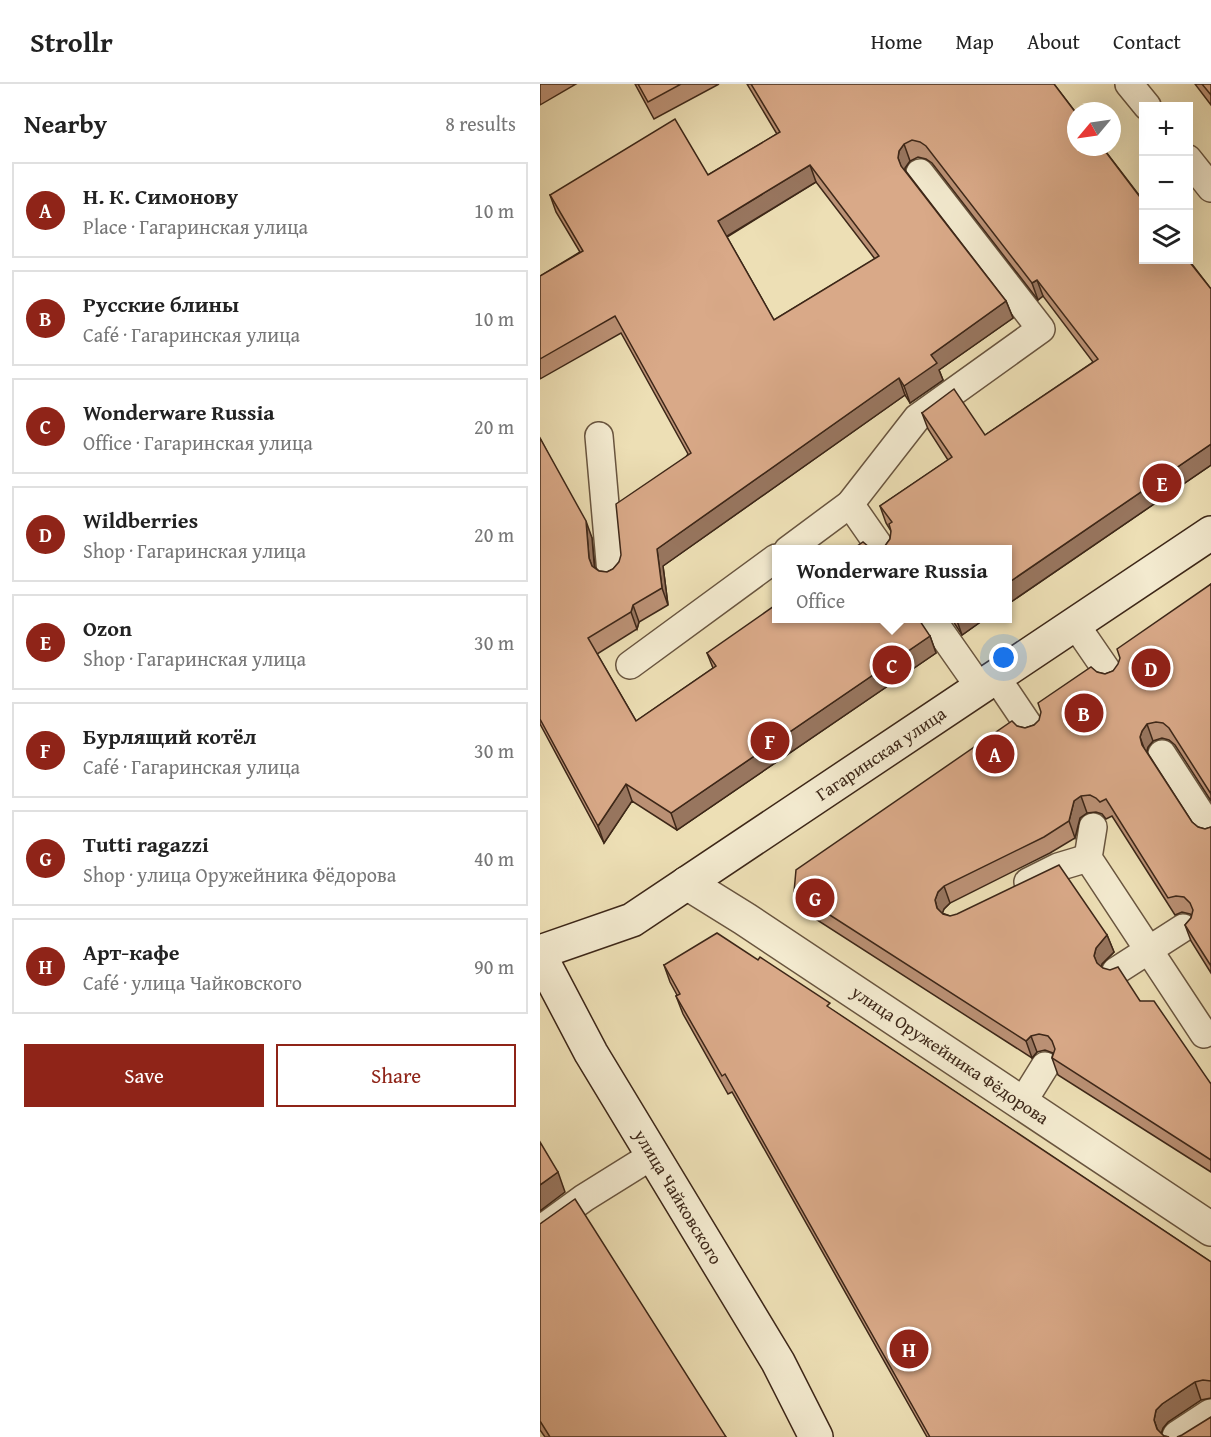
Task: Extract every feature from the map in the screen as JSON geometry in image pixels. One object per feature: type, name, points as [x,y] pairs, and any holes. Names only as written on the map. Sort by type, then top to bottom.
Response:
[{"type":"street","name":"Гагаринская улица","points":[[540,954],[632,920],[1211,533]]},
{"type":"street","name":"улица Оружейника Фёдорова","points":[[687,883],[745,919],[1211,1228]]},
{"type":"street","name":"улица Чайковского","points":[[540,954],[591,1053],[778,1362],[816,1437]]},
{"type":"street","points":[[1179,1437],[1211,1416]]},
{"type":"lane","points":[[1129,84],[1144,102]]},
{"type":"lane","points":[[1193,165],[1211,188]]},
{"type":"lane","points":[[794,545],[850,504],[917,418],[1041,329],[920,173]]},
{"type":"lane","points":[[599,436],[611,573]]},
{"type":"lane","points":[[850,504],[879,545]]},
{"type":"lane","points":[[630,665],[772,562]]},
{"type":"lane","points":[[935,623],[1031,729]]},
{"type":"lane","points":[[1075,624],[1110,675]]},
{"type":"lane","points":[[1162,754],[1211,830]]},
{"type":"lane","points":[[1093,827],[1088,858],[1204,1034]]},
{"type":"lane","points":[[1008,892],[1058,867],[1088,858]]},
{"type":"lane","points":[[1116,971],[1183,928]]},
{"type":"lane","points":[[1022,1103],[1044,1066]]},
{"type":"lane","points":[[540,1230],[584,1198],[652,1155]]},
{"type":"building","points":[[638,84],[681,84],[648,102]]},
{"type":"building","points":[[751,84],[1054,84],[1068,102],[1067,156],[1109,156],[1139,196],[1139,264],[1191,264],[1211,289],[1211,444],[1012,580],[1012,545],[886,545],[890,539],[889,524],[892,522],[880,506],[952,457],[922,413],[954,389],[985,435],[1098,359],[1037,280],[1032,283],[926,146],[912,140],[904,144],[899,151],[898,158],[901,166],[1006,301],[931,355],[937,363],[904,386],[899,378],[657,549],[662,588],[633,605],[631,612],[588,638],[636,721],[716,666],[707,653],[772,608],[772,623],[921,623],[930,636],[671,813],[626,784],[598,826],[540,719],[540,438],[586,521],[589,558],[592,566],[599,571],[607,572],[619,562],[621,555],[616,504],[691,453],[615,316],[540,359],[540,276],[583,251],[550,195],[675,119],[708,175],[780,132]],"holes":[[[810,165],[879,256],[774,320],[718,221]]]},
{"type":"building","points":[[1202,84],[1211,84],[1211,95]]},
{"type":"building","points":[[1211,584],[1211,794],[1169,728],[1163,723],[1147,724],[1140,737],[1142,745],[1192,822],[1205,829],[1211,827],[1211,966],[1185,925],[1191,918],[1193,910],[1190,903],[1184,897],[1168,898],[1106,799],[1100,802],[1090,795],[1081,796],[1074,801],[1069,821],[1044,837],[944,886],[938,892],[935,900],[937,908],[943,914],[950,916],[1059,865],[1107,935],[1096,948],[1094,956],[1097,963],[1110,970],[1118,967],[1140,1001],[1154,1001],[1211,1084],[1211,1160],[1052,1058],[1055,1049],[1048,1036],[1039,1034],[1031,1036],[1026,1041],[794,892],[796,870],[1012,721],[1017,726],[1025,728],[1034,725],[1039,720],[1041,712],[1038,703],[1091,667],[1105,674],[1113,671],[1120,658],[1117,649]]},
{"type":"building","points":[[717,933],[758,960],[760,957],[830,1003],[827,1006],[1211,1262],[1211,1381],[1195,1382],[1156,1410],[1154,1420],[1157,1429],[1164,1436],[1169,1437],[930,1437],[725,1074],[722,1076],[676,996],[680,994],[664,965]]},
{"type":"building","points":[[540,1142],[558,1172],[540,1185]]},
{"type":"building","points":[[575,1199],[726,1437],[550,1437],[540,1421],[540,1224]]},
{"type":"building","points":[[1211,1417],[1211,1437],[1177,1437],[1182,1435]]},
{"type":"place","name":"Ozon","points":[[1162,483]]},
{"type":"place","name":"Wonderware Russia","points":[[892,665]]},
{"type":"place","name":"Wildberries","points":[[1151,668]]},
{"type":"place","name":"Русские блины","points":[[1084,713]]},
{"type":"place","name":"Бурлящий котёл","points":[[770,741]]},
{"type":"place","name":"Н. К. Симонову","points":[[995,754]]},
{"type":"place","name":"Tutti ragazzi","points":[[815,898]]},
{"type":"place","name":"Арт-кафе","points":[[909,1349]]}]
